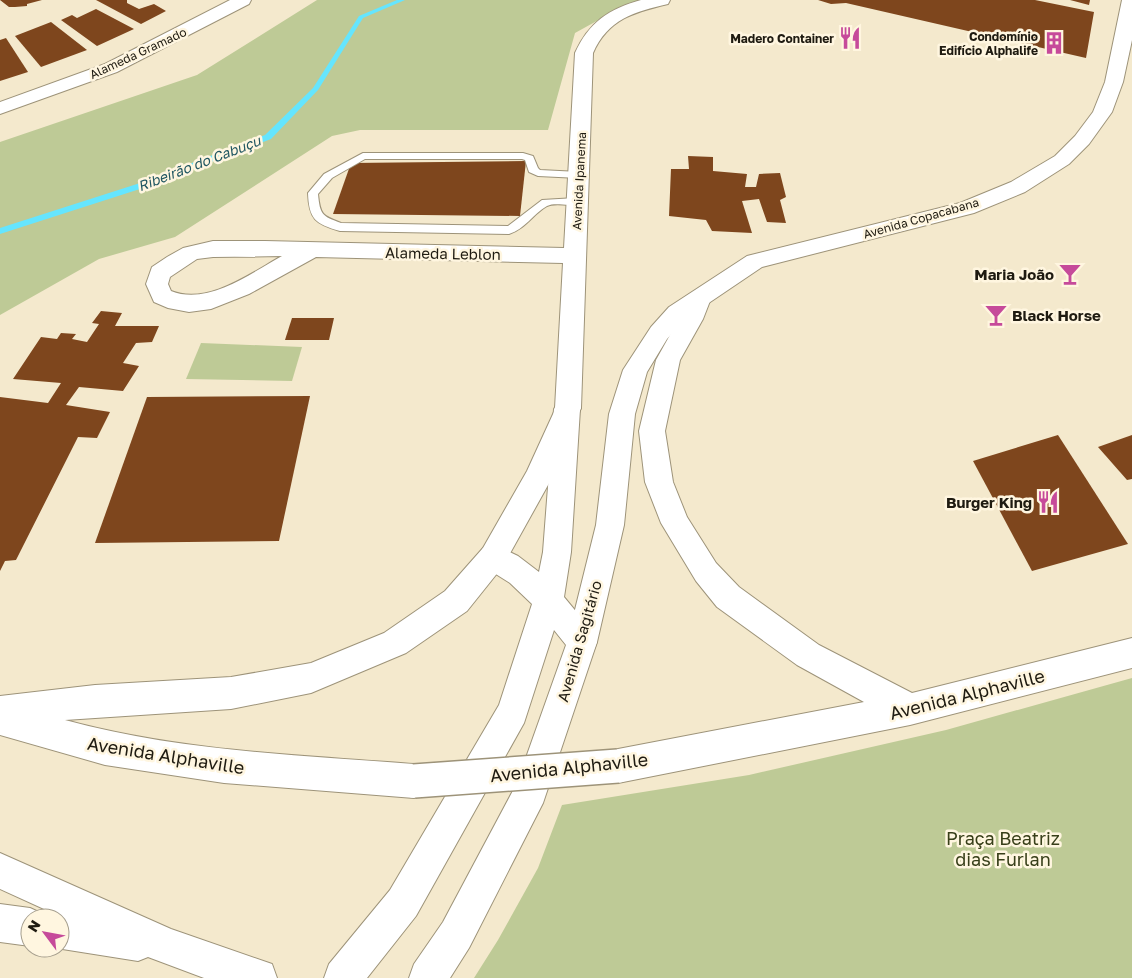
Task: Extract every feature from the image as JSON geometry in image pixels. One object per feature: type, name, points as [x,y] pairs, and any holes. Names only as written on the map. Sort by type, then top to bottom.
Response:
[{"type":"street","name":"Alameda Gramado","points":[[0,108],[111,68],[243,0]]},
{"type":"street","name":"Avenida Ipanema","points":[[568,408],[584,53],[595,33],[615,15],[662,0]]},
{"type":"street","name":"Avenida Copacabana","points":[[698,301],[755,261],[966,208],[1018,187],[1062,160],[1082,140],[1102,112],[1114,82],[1122,53],[1130,0]]},
{"type":"street","name":"Alameda Leblon","points":[[311,250],[241,288],[211,301],[189,304],[176,302],[162,296],[157,284],[160,272],[191,253],[212,249],[311,250],[576,256]]},
{"type":"street","name":"Avenida Sagitário","points":[[428,978],[456,935],[531,791],[582,642],[610,524],[622,414],[635,370],[659,333],[677,313],[698,301]]},
{"type":"street","points":[[698,301],[691,319],[668,360],[652,431],[659,482],[675,523],[706,572],[728,597],[808,655],[910,709]]},
{"type":"street","points":[[0,712],[94,701],[231,693],[311,678],[395,643],[456,601],[494,557],[539,476],[568,408]]},
{"type":"street","points":[[343,978],[403,903],[513,712],[549,599],[557,552],[568,408]]},
{"type":"street","points":[[494,557],[519,571],[549,599],[582,642]]},
{"type":"street","name":"Avenida Alphaville","points":[[0,719],[105,748],[224,766],[414,780],[618,766],[910,709],[1132,653]]},
{"type":"street","points":[[0,871],[167,946],[256,977]]},
{"type":"street","points":[[0,923],[20,926]]},
{"type":"street","points":[[70,933],[167,946]]},
{"type":"lane","points":[[576,201],[546,202],[509,230],[340,227],[322,220],[314,212],[313,193],[328,176],[363,156],[523,156],[529,158],[533,170],[538,173],[579,175]]},
{"type":"green space","points":[[317,0],[642,0],[622,7],[575,33],[548,130],[360,130],[332,136],[175,237],[99,259],[0,315],[0,142],[197,75]]},
{"type":"green space","points":[[201,343],[302,347],[292,381],[186,379]]},
{"type":"green space","name":"Praça Beatriz dias Furlan","points":[[1132,678],[1132,978],[474,978],[498,940],[538,868],[562,805],[749,775],[946,730]]},
{"type":"building","points":[[0,0],[42,0],[27,4],[27,6],[9,7]]},
{"type":"building","points":[[96,0],[127,0],[127,3],[139,9],[154,4],[166,11],[141,24]]},
{"type":"building","name":"Condomínio Edifício Alphalife","points":[[818,0],[1035,0],[1094,12],[1086,58],[846,3],[831,4]]},
{"type":"building","points":[[1070,0],[1090,0],[1089,5]]},
{"type":"building","points":[[96,9],[134,29],[97,46],[61,20],[72,15],[77,18]]},
{"type":"building","points":[[51,22],[87,50],[41,67],[15,36]]},
{"type":"building","points":[[6,38],[28,72],[0,81],[0,40]]},
{"type":"building","points":[[688,156],[713,157],[713,171],[747,174],[745,187],[756,187],[759,174],[780,173],[786,197],[780,200],[786,223],[767,222],[759,199],[742,201],[752,233],[712,231],[706,220],[669,216],[671,169],[689,169]]},
{"type":"building","points":[[526,161],[520,216],[333,214],[351,163]]},
{"type":"building","points":[[101,311],[122,313],[115,326],[159,326],[152,342],[136,343],[123,363],[139,366],[123,391],[79,387],[66,405],[110,412],[97,438],[78,437],[16,560],[5,561],[0,571],[0,397],[48,403],[61,383],[13,379],[41,337],[57,339],[61,333],[76,334],[72,339],[87,342],[99,324],[92,323]]},
{"type":"building","points":[[292,318],[334,318],[329,340],[285,340]]},
{"type":"building","points":[[310,396],[279,541],[95,543],[147,397]]},
{"type":"building","name":"Burger King","points":[[1058,435],[1128,544],[1032,571],[973,461]]},
{"type":"building","points":[[1132,435],[1132,479],[1127,480],[1098,447]]},
{"type":"waterway","name":"Ribeirão do Cabuçu","points":[[0,231],[140,186],[268,137],[316,89],[361,17],[402,0]]},
{"type":"place","name":"Madero Container","points":[[850,38]]},
{"type":"place","name":"Condomínio Edifício Alphalife","points":[[1054,43]]},
{"type":"place","name":"Maria João","points":[[1070,274]]},
{"type":"place","name":"Black Horse","points":[[996,315]]},
{"type":"place","name":"Burger King","points":[[1048,502]]}]
